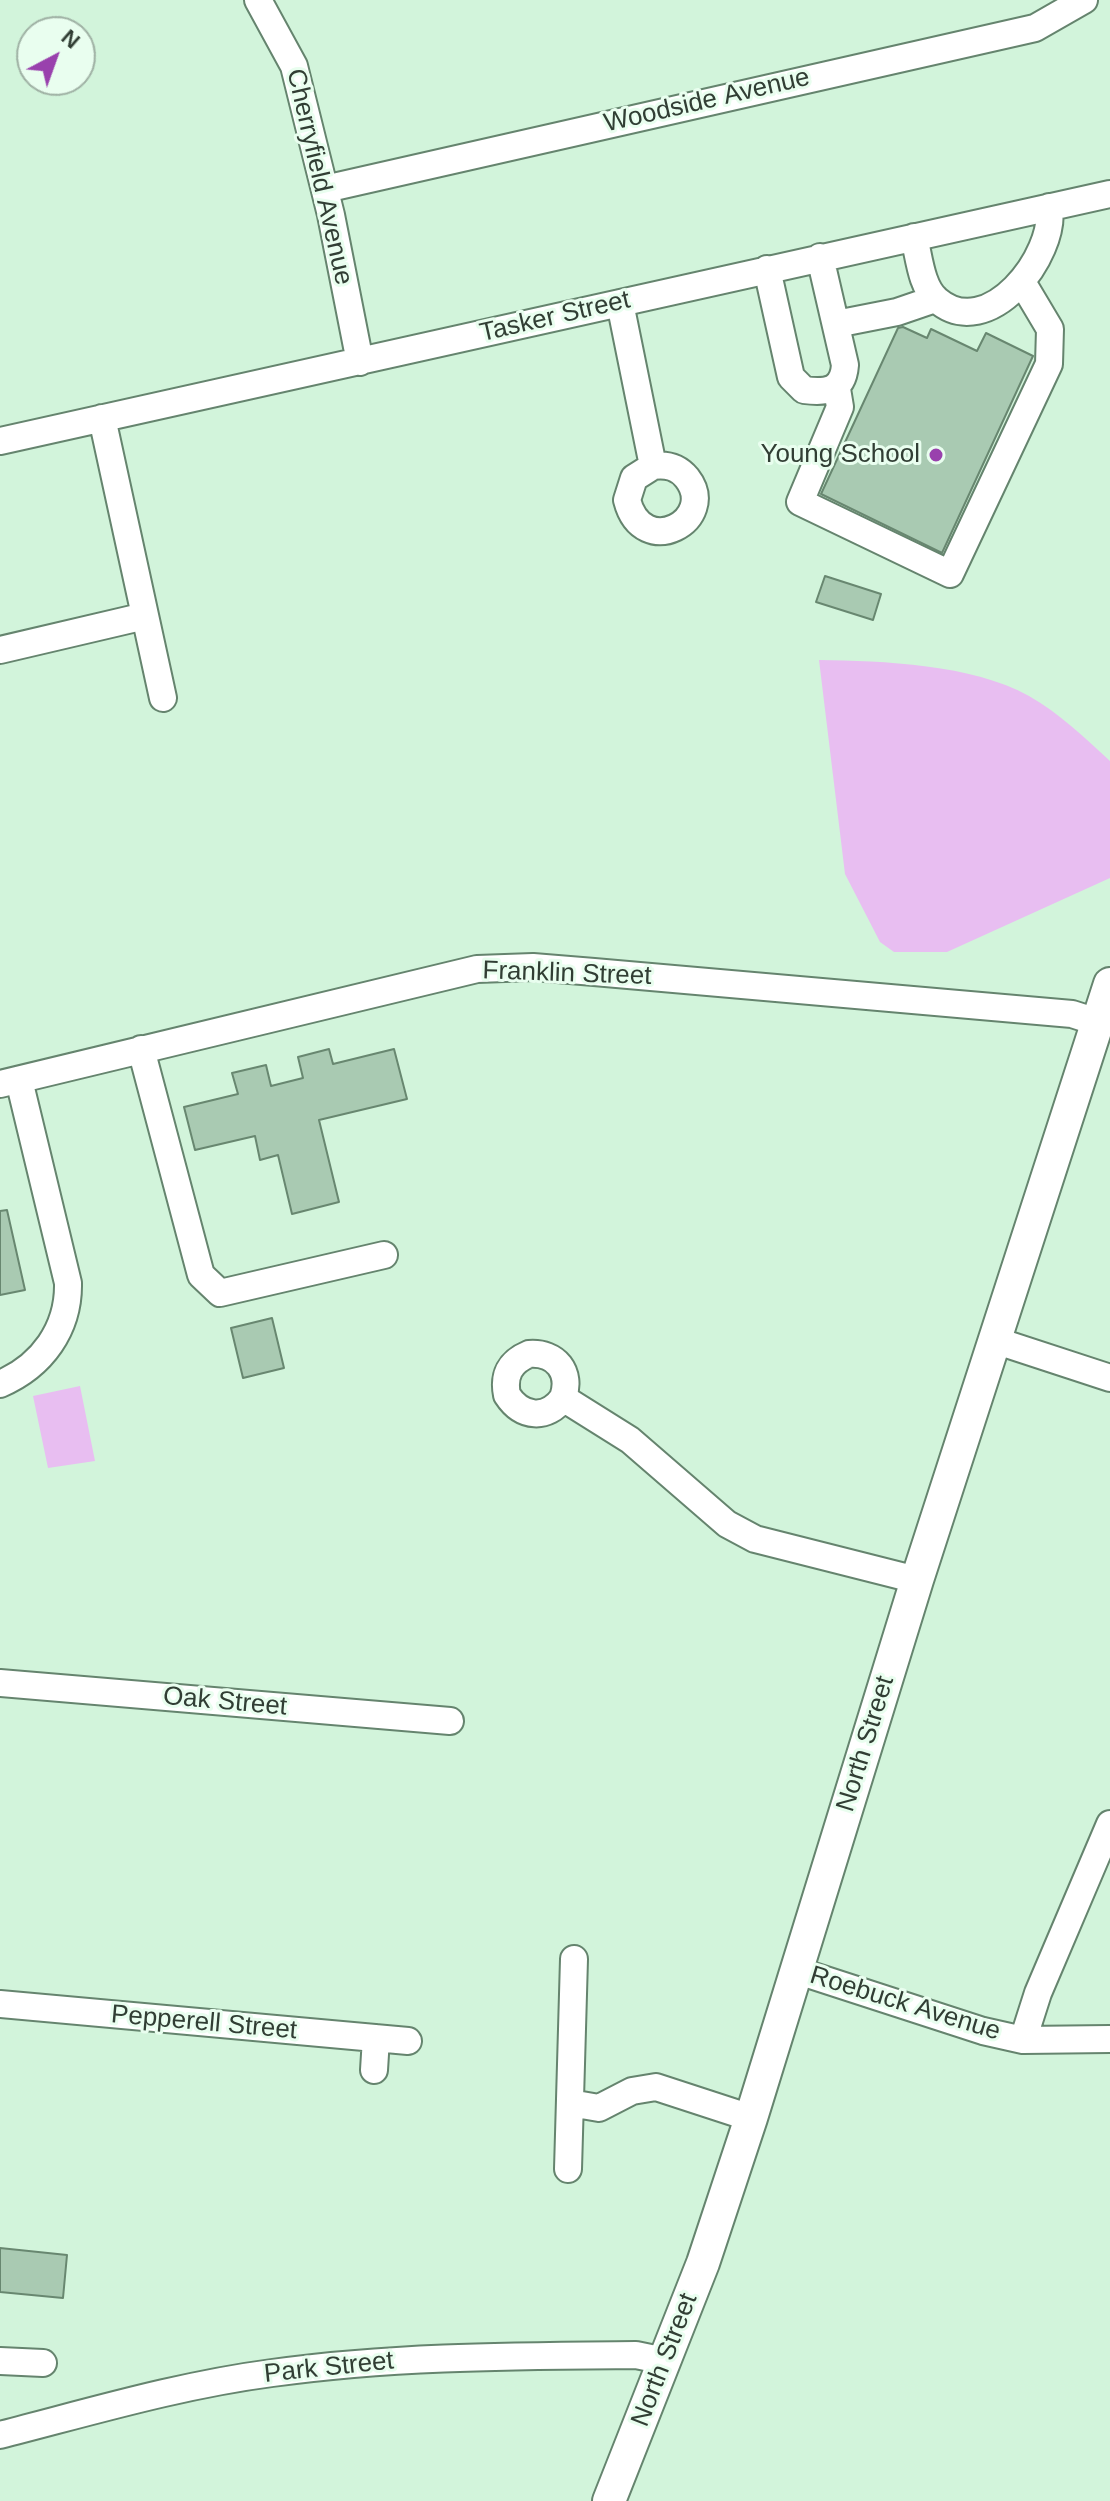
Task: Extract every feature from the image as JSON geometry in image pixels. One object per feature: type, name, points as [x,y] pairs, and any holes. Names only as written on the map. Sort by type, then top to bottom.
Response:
[{"type":"main road","name":"North Street","points":[[609,2501],[703,2263],[751,2118],[917,1580],[1110,984]]},
{"type":"street","name":"Cherryfield Avenue","points":[[258,0],[294,66],[325,189],[360,362]]},
{"type":"street","name":"Woodside Avenue","points":[[325,189],[1035,28],[1084,0]]},
{"type":"street","name":"Tasker Street","points":[[0,441],[1110,194]]},
{"type":"street","points":[[914,237],[924,276],[935,299],[955,310],[976,309],[1000,301],[1022,282],[1050,233],[1049,207]]},
{"type":"street","points":[[820,257],[845,365],[844,379],[837,389],[840,407],[800,502],[950,574],[1049,364],[1050,329],[1022,282]]},
{"type":"street","points":[[767,269],[795,384],[813,391],[837,389]]},
{"type":"street","points":[[836,324],[897,312],[935,299]]},
{"type":"street","points":[[620,303],[653,466]]},
{"type":"street","points":[[102,418],[163,698]]},
{"type":"street","points":[[0,650],[145,616]]},
{"type":"street","name":"Franklin Street","points":[[10,1082],[442,976],[501,968],[640,975],[1072,1014],[1097,1022]]},
{"type":"street","points":[[141,1049],[201,1275],[220,1293],[384,1255]]},
{"type":"street","points":[[0,1384],[27,1369],[47,1348],[61,1325],[68,1301],[68,1283],[10,1082]]},
{"type":"street","points":[[994,1340],[1110,1378]]},
{"type":"street","points":[[563,1398],[630,1440],[717,1516],[755,1539],[917,1580]]},
{"type":"street","name":"Oak Street","points":[[0,1683],[450,1721]]},
{"type":"street","points":[[1023,2040],[1038,1993],[1109,1829]]},
{"type":"street","points":[[568,2169],[574,1959]]},
{"type":"street","name":"Roebuck Avenue","points":[[795,1970],[983,2031],[1023,2040],[1110,2039]]},
{"type":"street","name":"Pepperell Street","points":[[0,2004],[408,2041]]},
{"type":"street","points":[[374,2070],[376,2038]]},
{"type":"street","points":[[570,2103],[599,2108],[632,2091],[656,2087],[751,2118]]},
{"type":"street","name":"Park Street","points":[[0,2435],[187,2387],[273,2373],[412,2360],[636,2355],[665,2361]]},
{"type":"street","points":[[0,2361],[43,2363]]},
{"type":"shaded area","points":[[819,660],[899,663],[954,671],[1006,685],[1051,710],[1110,761],[1110,878],[947,952],[894,952],[880,942],[845,874]]},
{"type":"shaded area","points":[[80,1386],[95,1461],[48,1468],[33,1396]]},
{"type":"building","points":[[903,327],[927,338],[931,329],[977,351],[986,333],[1033,356],[942,553],[821,494],[898,328]]},
{"type":"building","points":[[825,576],[881,594],[873,620],[816,602]]},
{"type":"building","points":[[329,1049],[333,1064],[394,1049],[407,1099],[319,1120],[339,1202],[292,1214],[278,1155],[260,1160],[255,1136],[195,1150],[184,1107],[238,1094],[232,1073],[266,1065],[271,1086],[303,1078],[298,1057]]},
{"type":"building","points":[[7,1210],[25,1290],[0,1295],[0,1211]]},
{"type":"building","points":[[272,1318],[284,1368],[243,1378],[231,1328]]},
{"type":"building","points":[[0,2248],[67,2255],[63,2298],[0,2292]]},
{"type":"place","name":"Young School","points":[[936,455]]}]
